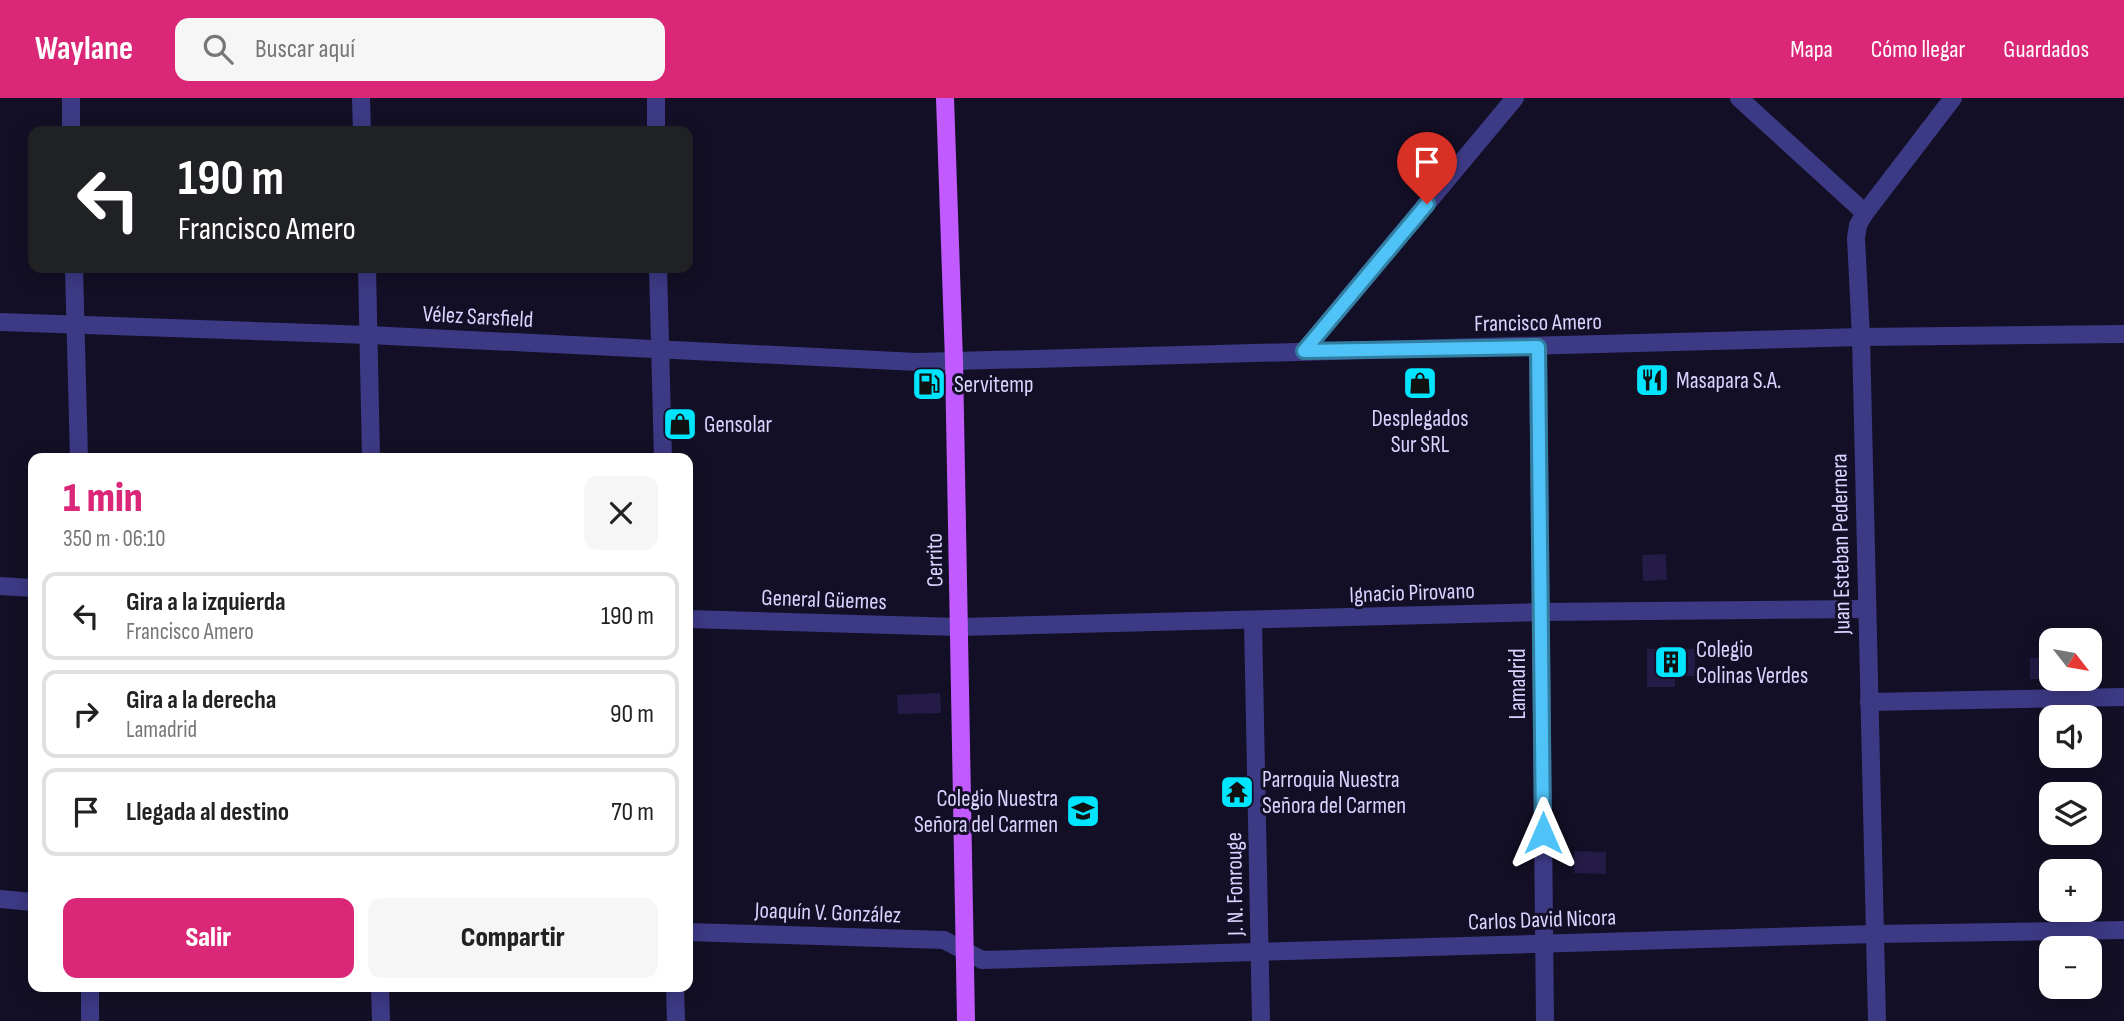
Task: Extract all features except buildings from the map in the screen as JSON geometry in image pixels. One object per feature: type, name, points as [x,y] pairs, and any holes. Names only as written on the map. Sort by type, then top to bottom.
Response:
[{"type":"main road","name":"Cerrito","points":[[945,98],[960,627],[965,1021]]},
{"type":"street","points":[[71,98],[71,126]]},
{"type":"street","points":[[361,98],[362,126]]},
{"type":"street","points":[[656,98],[656,126]]},
{"type":"street","points":[[1304,351],[1515,98]]},
{"type":"street","points":[[1739,98],[1865,213]]},
{"type":"street","name":"Juan Esteban Pedernera","points":[[1877,1021],[1861,337],[1856,237],[1858,225],[1865,213],[1953,98]]},
{"type":"street","points":[[74,273],[79,453]]},
{"type":"street","points":[[367,273],[371,453]]},
{"type":"street","points":[[658,273],[663,453]]},
{"type":"street","name":"Vélez Sarsfield","points":[[0,322],[954,361]]},
{"type":"street","name":"Francisco Amero","points":[[954,361],[1861,337],[2124,334]]},
{"type":"street","name":"Lamadrid","points":[[1538,347],[1545,1021]]},
{"type":"street","points":[[0,586],[28,588]]},
{"type":"street","name":"Ignacio Pirovano","points":[[960,627],[1541,612],[1866,609]]},
{"type":"street","name":"General Güemes","points":[[693,620],[960,627]]},
{"type":"street","name":"J. N. Fonrouge","points":[[1253,621],[1261,1021]]},
{"type":"street","points":[[1869,702],[2124,696]]},
{"type":"street","points":[[0,900],[28,901]]},
{"type":"street","name":"Carlos David Nicora","points":[[964,952],[982,960],[1875,934],[2124,930]]},
{"type":"street","name":"Joaquín V. González","points":[[693,932],[944,940],[964,952]]},
{"type":"street","points":[[90,992],[90,1021]]},
{"type":"street","points":[[380,992],[381,1021]]},
{"type":"street","points":[[675,992],[676,1021]]},
{"type":"place","name":"Masapara S.A.","points":[[1652,380]]},
{"type":"place","name":"Desplegados Sur SRL","points":[[1420,383]]},
{"type":"place","name":"Servitemp","points":[[929,384]]},
{"type":"place","name":"Gensolar","points":[[680,424]]},
{"type":"place","name":"Colegio Colinas Verdes","points":[[1671,662]]},
{"type":"place","name":"Parroquia Nuestra Señora del Carmen","points":[[1237,792]]},
{"type":"place","name":"Colegio Nuestra Señora del Carmen","points":[[1083,811]]},
{"type":"route","points":[[1427,204],[1304,351],[1538,347],[1543,833]]}]
